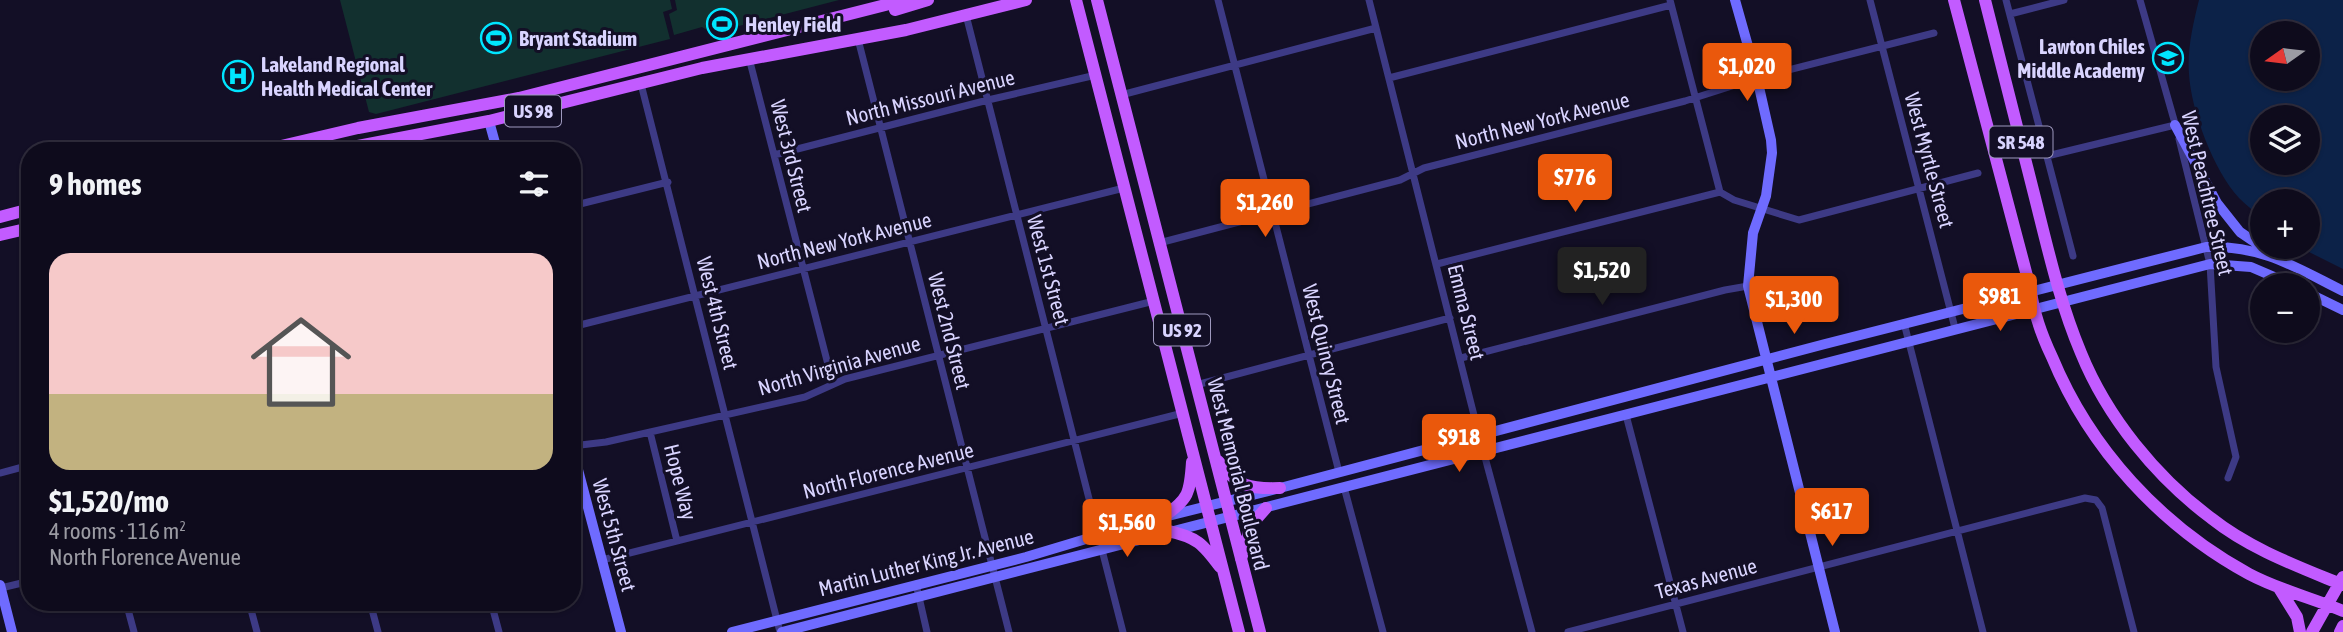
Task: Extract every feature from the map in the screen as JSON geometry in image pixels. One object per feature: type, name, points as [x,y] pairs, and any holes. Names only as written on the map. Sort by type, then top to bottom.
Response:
[{"type":"main road","name":"US 98","points":[[298,142],[519,98],[905,0]]},
{"type":"main road","points":[[749,58],[759,46],[774,39],[928,0]]},
{"type":"main road","name":"US 98","points":[[394,142],[749,58],[858,38],[1026,0]]},
{"type":"main road","name":"West Memorial Boulevard","points":[[1076,0],[1239,632]]},
{"type":"main road","name":"West Memorial Boulevard","points":[[1097,0],[1260,632]]},
{"type":"main road","points":[[1735,0],[1757,78],[1772,153],[1769,180],[1753,233],[1748,286],[1835,632]]},
{"type":"main road","name":"SR 548","points":[[1954,0],[2031,291],[2033,309],[2058,372],[2094,436],[2137,489],[2196,540],[2249,574],[2343,611]]},
{"type":"main road","name":"SR 548","points":[[1986,0],[2057,285],[2082,356],[2116,418],[2185,498],[2213,520],[2277,558],[2342,581]]},
{"type":"main road","points":[[495,142],[489,121],[519,98]]},
{"type":"main road","points":[[2175,125],[2217,203],[2240,232],[2282,261]]},
{"type":"main road","points":[[0,217],[21,211]]},
{"type":"main road","points":[[0,235],[21,231]]},
{"type":"main road","name":"Martin Luther King Jr. Avenue","points":[[781,632],[919,597],[1098,534],[1904,323],[2206,247],[2229,246],[2258,251],[2343,291]]},
{"type":"main road","name":"Martin Luther King Jr. Avenue","points":[[732,632],[916,584],[1102,550],[2210,264],[2251,267],[2265,273]]},
{"type":"main road","points":[[2320,299],[2343,310]]},
{"type":"main road","points":[[1163,517],[1179,506],[1189,494],[1192,451]]},
{"type":"main road","points":[[1214,455],[1228,474],[1252,489],[1280,488]]},
{"type":"main road","name":"West 5th Street","points":[[581,481],[621,632]]},
{"type":"main road","points":[[1241,560],[1251,525],[1266,508]]},
{"type":"main road","points":[[1168,531],[1189,535],[1199,541],[1224,571]]},
{"type":"main road","points":[[2312,632],[2342,581]]},
{"type":"main road","points":[[0,587],[12,632]]},
{"type":"main road","points":[[2279,588],[2297,617],[2300,632]]},
{"type":"main road","points":[[2340,632],[2343,626]]},
{"type":"street","name":"West Quincy Street","points":[[1218,0],[1339,472]]},
{"type":"street","name":"Emma Street","points":[[1369,0],[1479,435],[1532,632]]},
{"type":"street","name":"West Myrtle Street","points":[[1870,0],[1955,328]]},
{"type":"street","points":[[2006,0],[2073,256]]},
{"type":"street","points":[[2010,14],[2064,0]]},
{"type":"street","name":"West Peachtree Street","points":[[2140,0],[2210,264],[2216,367],[2236,457],[2228,478]]},
{"type":"street","points":[[1389,78],[1671,3],[1720,192]]},
{"type":"street","name":"West 1st Street","points":[[966,15],[1098,534]]},
{"type":"street","points":[[1121,95],[1376,28]]},
{"type":"street","name":"North New York Avenue","points":[[1159,243],[1400,180],[1424,168],[1934,33]]},
{"type":"street","name":"West 2nd Street","points":[[858,38],[1009,632]]},
{"type":"street","name":"West 3rd Street","points":[[749,58],[833,384]]},
{"type":"street","name":"North Missouri Avenue","points":[[774,155],[1096,75]]},
{"type":"street","name":"West 4th Street","points":[[641,84],[781,632]]},
{"type":"street","points":[[2048,156],[2175,125]]},
{"type":"street","points":[[1437,264],[1720,192],[1734,200],[1799,220],[1978,173]]},
{"type":"street","points":[[581,204],[668,182]]},
{"type":"street","name":"North New York Avenue","points":[[581,325],[1124,188]]},
{"type":"street","points":[[1461,358],[1748,286]]},
{"type":"street","name":"North Virginia Avenue","points":[[581,446],[805,397],[845,379],[1154,301]]},
{"type":"street","points":[[1196,385],[1450,318]]},
{"type":"street","points":[[1904,323],[1983,632]]},
{"type":"street","name":"North Florence Avenue","points":[[602,560],[1183,413]]},
{"type":"street","points":[[1626,415],[1683,632]]},
{"type":"street","name":"Hope Way","points":[[650,432],[677,541]]},
{"type":"street","points":[[0,473],[21,468]]},
{"type":"street","points":[[1344,487],[1383,632]]},
{"type":"street","name":"Texas Avenue","points":[[1568,632],[2085,498],[2096,500],[2102,508],[2134,632]]},
{"type":"street","points":[[1102,550],[1123,632]]},
{"type":"street","points":[[0,587],[21,583]]},
{"type":"street","points":[[916,584],[928,632]]},
{"type":"street","points":[[128,611],[134,632]]},
{"type":"street","points":[[251,611],[257,632]]},
{"type":"street","points":[[372,611],[378,632]]},
{"type":"street","points":[[493,611],[499,632]]},
{"type":"green space","points":[[340,0],[670,0],[672,9],[663,12],[670,39],[376,114],[369,112]]},
{"type":"green space","name":"Henley Field","points":[[675,0],[839,0],[712,33],[702,27],[674,35],[669,14],[677,10]]},
{"type":"water","points":[[2199,0],[2343,0],[2343,269],[2320,258],[2320,189],[2250,189],[2250,208],[2230,186],[2205,140],[2194,105],[2189,74],[2191,37]]},
{"type":"place","name":"Henley Field","points":[[722,24]]},
{"type":"place","name":"Bryant Stadium","points":[[496,38]]},
{"type":"place","name":"Lawton Chiles Middle Academy","points":[[2168,58]]},
{"type":"place","name":"Lakeland Regional Health Medical Center","points":[[238,76]]}]
